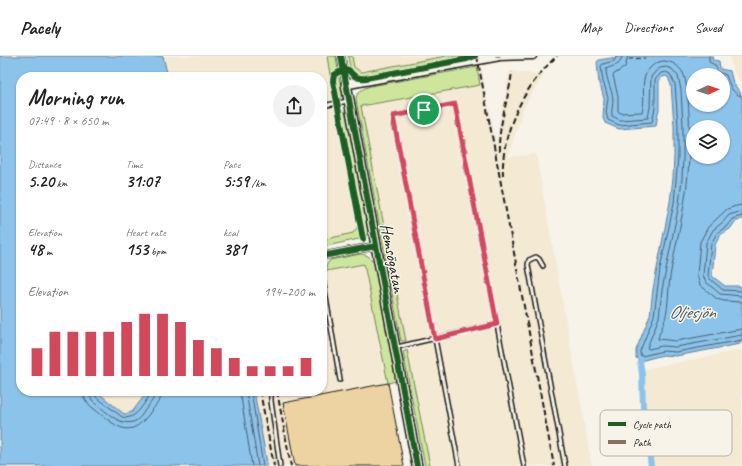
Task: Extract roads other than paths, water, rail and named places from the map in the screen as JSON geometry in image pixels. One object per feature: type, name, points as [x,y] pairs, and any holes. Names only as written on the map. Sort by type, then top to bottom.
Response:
[{"type":"street","name":"Hemsögatan","points":[[341,56],[417,466]]},
{"type":"street","points":[[346,84],[498,56],[533,56]]},
{"type":"street","points":[[327,255],[376,246]]},
{"type":"lane","points":[[327,105],[349,101]]},
{"type":"lane","points":[[459,466],[393,116],[455,104],[524,466]]},
{"type":"lane","points":[[543,266],[536,257],[529,260],[528,265],[565,466]]},
{"type":"lane","points":[[327,303],[340,380]]},
{"type":"lane","points":[[395,348],[497,324]]},
{"type":"lane","points":[[271,396],[280,466]]},
{"type":"water","points":[[0,56],[163,56],[167,72],[16,72],[16,396],[102,396],[124,414],[132,412],[144,396],[255,396],[267,466],[0,466]]},
{"type":"water","name":"Oljesjön","points":[[623,56],[713,56],[712,60],[719,61],[720,68],[686,68],[686,112],[730,112],[730,71],[733,83],[740,92],[742,101],[742,219],[735,222],[730,229],[720,235],[715,245],[712,276],[725,286],[742,287],[742,340],[740,344],[676,356],[663,355],[640,361],[636,358],[636,350],[650,315],[653,289],[670,202],[674,156],[674,126],[671,85],[667,76],[663,77],[659,81],[659,110],[656,126],[619,129],[605,123],[603,118],[604,99],[599,84],[597,62],[599,60]]},
{"type":"waterway","points":[[640,361],[644,410]]},
{"type":"waterway","points":[[650,456],[651,466]]},
{"type":"railway","points":[[477,56],[554,466]]},
{"type":"railway","points":[[503,176],[503,159],[506,142],[517,110],[534,81],[557,56]]},
{"type":"railway","points":[[499,152],[500,132],[512,72]]},
{"type":"railway","points":[[261,396],[274,466]]},
{"type":"railway","points":[[278,396],[291,466]]}]
